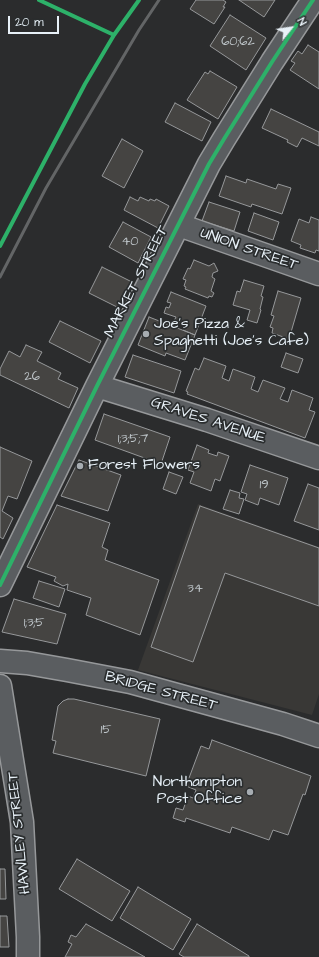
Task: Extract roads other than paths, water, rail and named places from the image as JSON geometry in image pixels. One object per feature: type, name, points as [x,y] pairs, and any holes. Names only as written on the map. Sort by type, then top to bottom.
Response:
[{"type":"main road","name":"MARKET STREET","points":[[0,586],[97,386],[209,164],[272,62],[314,0]]},
{"type":"main road","name":"UNION STREET","points":[[179,225],[319,274]]},
{"type":"main road","name":"GRAVES AVENUE","points":[[97,386],[207,420],[319,458]]},
{"type":"main road","name":"BRIDGE STREET","points":[[0,661],[61,668],[130,682],[283,724],[319,736]]},
{"type":"main road","name":"HAWLEY STREET","points":[[0,686],[22,822],[28,957]]},
{"type":"railway","points":[[0,277],[46,188],[139,30],[159,0]]},
{"type":"place","name":"Joe's Pizza & Spaghetti (Joe's Cafe)","points":[[146,334]]},
{"type":"place","name":"Forest Flowers","points":[[80,466]]},
{"type":"place","name":"Northampton Post Office","points":[[250,792]]}]
